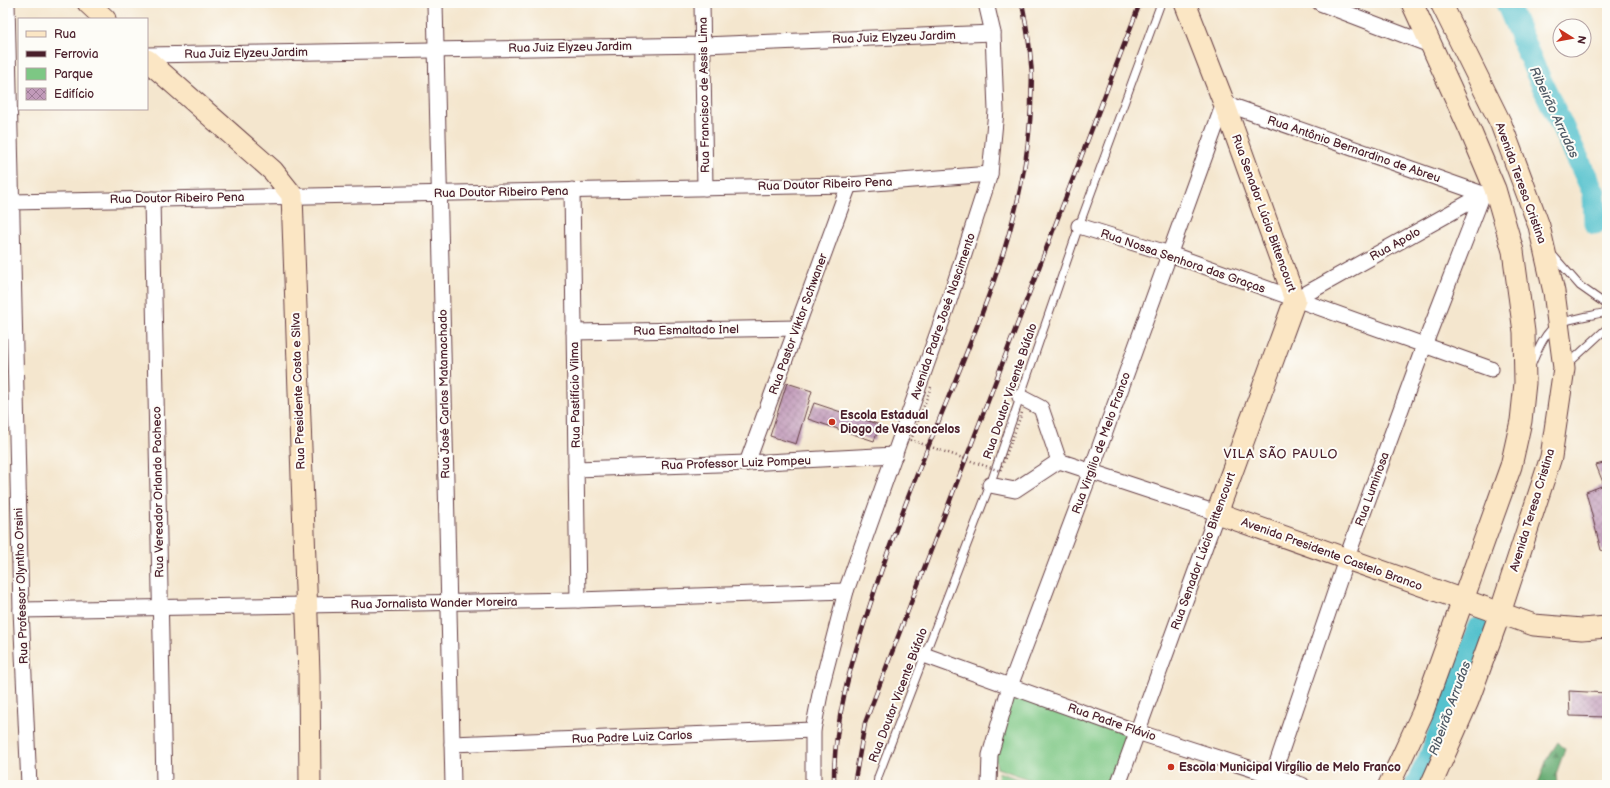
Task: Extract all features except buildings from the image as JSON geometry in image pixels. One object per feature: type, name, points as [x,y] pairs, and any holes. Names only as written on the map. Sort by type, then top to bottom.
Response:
[{"type":"main road","points":[[88,3],[104,18]]},
{"type":"main road","name":"Rua Senador Lúcio Bittencourt","points":[[1185,3],[1224,103],[1295,300],[1217,513]]},
{"type":"main road","points":[[1389,785],[1422,714],[1511,466],[1521,421],[1525,383],[1524,332],[1513,251],[1489,192],[1470,130],[1412,3]]},
{"type":"main road","name":"Avenida Teresa Cristina","points":[[1431,785],[1468,701],[1500,613],[1550,457],[1564,368],[1554,292],[1539,226],[1505,135],[1441,3]]},
{"type":"main road","points":[[148,61],[273,171],[292,195]]},
{"type":"main road","points":[[1489,192],[1502,168],[1505,135]]},
{"type":"main road","points":[[1489,192],[1520,204],[1539,226]]},
{"type":"main road","name":"Rua Presidente Costa e Silva","points":[[292,195],[306,606],[310,785]]},
{"type":"main road","name":"Avenida Presidente Castelo Branco","points":[[1217,513],[1463,601],[1534,624],[1582,629],[1607,627]]},
{"type":"street","name":"Rua Professor Olyntho Orsini","points":[[7,3],[21,610],[29,785]]},
{"type":"street","name":"Rua José Carlos Matamachado","points":[[435,3],[453,785]]},
{"type":"street","name":"Rua Francisco de Assis Lima","points":[[702,3],[704,45],[705,188]]},
{"type":"street","name":"Avenida Padre José Nascimento","points":[[813,785],[813,730],[822,684],[846,591],[895,455],[990,174],[996,111],[993,33],[986,3]]},
{"type":"street","points":[[1320,3],[1430,45]]},
{"type":"street","name":"Rua Juiz Elyzeu Jardim","points":[[148,55],[704,45],[993,33]]},
{"type":"street","name":"Rua Antônio Bernardino de Abreu","points":[[1224,103],[1489,192]]},
{"type":"street","name":"Rua Virgílio de Melo Franco","points":[[989,785],[990,755],[1010,686],[1091,472],[1224,103]]},
{"type":"street","name":"Rua Doutor Ribeiro Pena","points":[[11,202],[292,195],[849,185],[990,174]]},
{"type":"street","name":"Rua Pastor Viktor Schwaner","points":[[747,463],[849,185]]},
{"type":"street","name":"Rua Pastifício Vilma","points":[[572,190],[578,600]]},
{"type":"street","name":"Rua Apolo","points":[[1295,300],[1489,192]]},
{"type":"street","name":"Rua Luminosa","points":[[1270,780],[1346,560],[1424,346],[1489,192]]},
{"type":"street","name":"Rua Vereador Orlando Pacheco","points":[[152,199],[164,785]]},
{"type":"street","name":"Rua Nossa Senhora das Graças","points":[[1078,226],[1170,254],[1491,369]]},
{"type":"street","name":"Rua Esmaltado Inel","points":[[574,332],[797,328]]},
{"type":"street","points":[[990,485],[1015,490],[1059,461],[1041,408],[1021,404]]},
{"type":"street","name":"Rua Professor Luiz Pompeu","points":[[576,469],[747,463],[895,455]]},
{"type":"street","name":"Avenida Presidente Castelo Branco","points":[[1059,461],[1217,513]]},
{"type":"street","name":"Rua Senador Lúcio Bittencourt","points":[[1118,785],[1217,513]]},
{"type":"street","name":"Rua Jornalista Wander Moreira","points":[[21,610],[578,600],[846,591]]},
{"type":"street","name":"Rua Padre Flávio","points":[[924,655],[1270,780],[1302,785]]},
{"type":"street","name":"Rua Padre Luiz Carlos","points":[[452,744],[813,730]]},
{"type":"lane","name":"Rua Doutor Vicente Búfalo","points":[[877,785],[924,655],[1021,404],[1078,226],[1161,3]]},
{"type":"lane","points":[[1544,246],[1580,286],[1607,305]]},
{"type":"lane","points":[[1525,383],[1539,348],[1550,331],[1558,324],[1607,312]]},
{"type":"lane","points":[[1564,368],[1607,328]]},
{"type":"path","points":[[931,387],[911,440],[1000,471],[1021,404]]},
{"type":"green space","points":[[1013,691],[1129,735],[1111,785],[1045,785],[997,768],[995,758]]},
{"type":"green space","points":[[1558,742],[1565,749],[1556,774],[1557,785],[1534,785],[1538,784],[1547,759]]},
{"type":"green space","points":[[998,772],[1036,785],[999,785]]},
{"type":"waterway","name":"Ribeirão Arrudas","points":[[1507,3],[1534,67],[1594,193],[1595,223]]},
{"type":"waterway","name":"Ribeirão Arrudas","points":[[1416,785],[1429,760],[1478,629]]},
{"type":"railway","points":[[834,785],[834,762],[844,694],[863,627],[898,524],[992,286],[1014,216],[1028,143],[1031,105],[1032,74],[1028,33],[1022,3]]},
{"type":"railway","points":[[854,785],[865,723],[1140,3]]},
{"type":"place","name":"Escola Estadual Diogo de Vasconcelos","points":[[832,422]]},
{"type":"place","name":"Escola Municipal Virgílio de Melo Franco","points":[[1171,767]]},
{"type":"district","name":"VILA SÃO PAULO","points":[[1281,453]]}]
